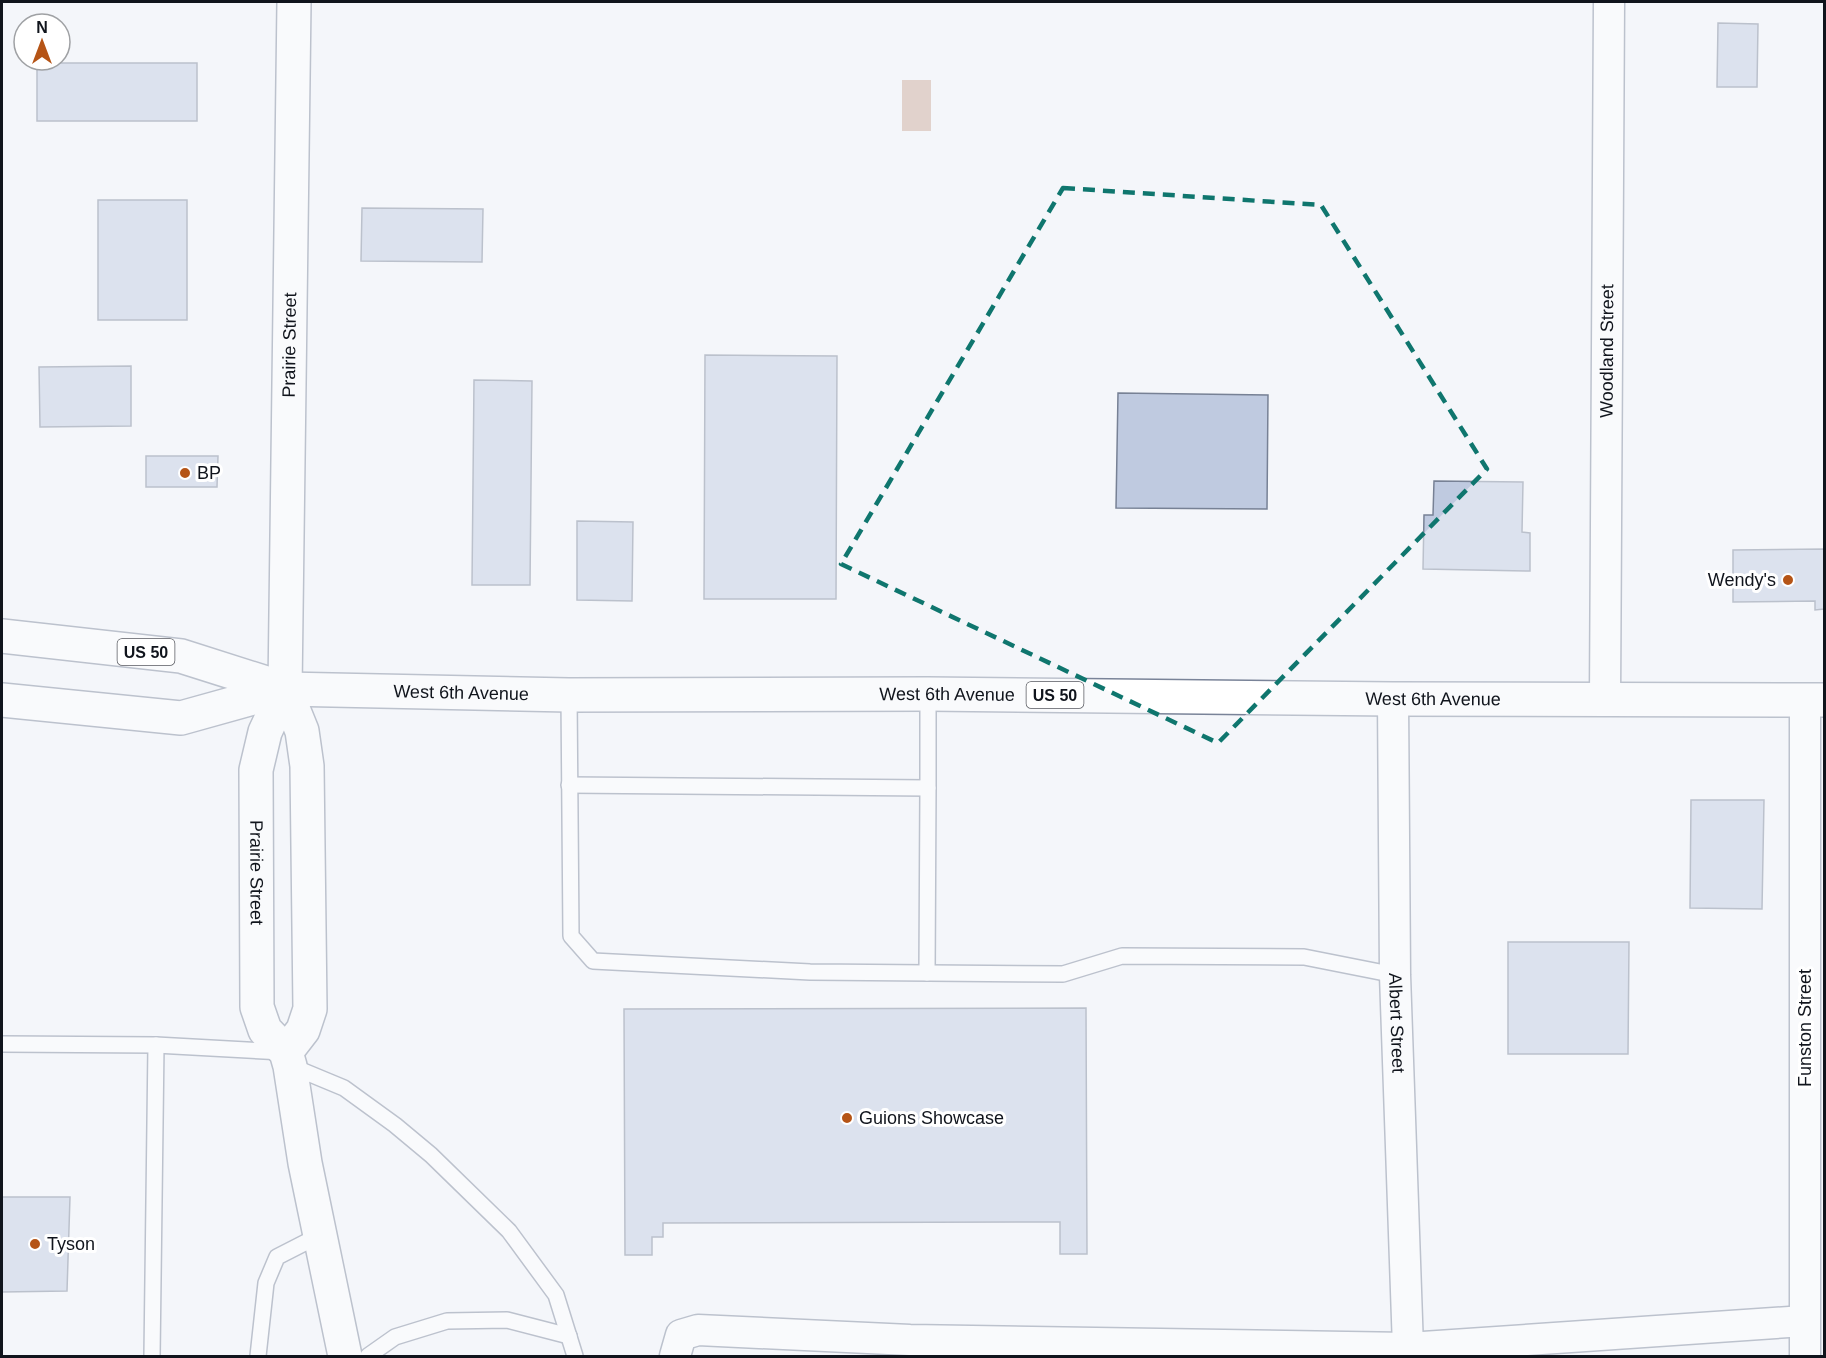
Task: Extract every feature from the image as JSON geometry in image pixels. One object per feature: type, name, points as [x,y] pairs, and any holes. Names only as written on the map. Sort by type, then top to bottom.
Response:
[{"type":"main road","name":"Prairie Street","points":[[285,689],[265,732],[256,770],[257,1007],[265,1030],[288,1059],[303,1030],[310,1009],[307,766],[302,731],[285,689],[294,2]]},
{"type":"main road","name":"West 6th Avenue","points":[[2,636],[182,656],[285,689],[569,695],[928,694],[1393,699],[1815,700]]},
{"type":"main road","name":"West 6th Avenue","points":[[2,700],[181,718],[285,689]]},
{"type":"main road","points":[[288,1059],[305,1163],[345,1356]]},
{"type":"street","name":"Woodland Street","points":[[1605,699],[1609,2]]},
{"type":"street","name":"Albert Street","points":[[1393,699],[1395,975],[1408,1348]]},
{"type":"street","name":"Funston Street","points":[[1804,1356],[1815,700]]},
{"type":"street","points":[[675,1356],[681,1335],[698,1330],[910,1340],[1408,1348],[1804,1321]]},
{"type":"lane","points":[[927,973],[928,694]]},
{"type":"lane","points":[[569,695],[571,936],[593,961],[810,972],[1063,974],[1122,956],[1304,957],[1395,975]]},
{"type":"lane","points":[[569,785],[928,788]]},
{"type":"lane","points":[[2,1044],[156,1046],[288,1059],[344,1088],[431,1155],[509,1231],[556,1295],[575,1356]]},
{"type":"lane","points":[[152,1356],[156,1046]]},
{"type":"lane","points":[[258,1356],[266,1283],[277,1257],[320,1235]]},
{"type":"lane","points":[[368,1356],[395,1337],[447,1321],[507,1320],[569,1336]]},
{"type":"highlighted area","points":[[1063,188],[1321,205],[1487,469],[1218,743],[841,564]]},
{"type":"shaded area","points":[[902,80],[931,80],[931,131],[902,131]]},
{"type":"building","points":[[1718,23],[1758,24],[1757,87],[1717,87]]},
{"type":"building","points":[[72,63],[197,63],[197,121],[37,121],[37,72],[72,72]]},
{"type":"building","points":[[98,200],[187,200],[187,320],[98,320]]},
{"type":"building","points":[[362,208],[483,209],[482,262],[361,261]]},
{"type":"building","points":[[705,355],[837,356],[836,599],[704,599]]},
{"type":"building","points":[[131,366],[131,426],[40,427],[39,367]]},
{"type":"building","points":[[474,380],[532,381],[530,585],[472,585]]},
{"type":"building","points":[[1118,393],[1268,395],[1267,509],[1116,508]]},
{"type":"building","points":[[146,456],[218,456],[217,487],[146,487]]},
{"type":"building","points":[[1434,481],[1523,482],[1522,532],[1530,533],[1530,571],[1423,569],[1424,515],[1433,515]]},
{"type":"building","points":[[577,521],[633,522],[632,601],[577,600]]},
{"type":"building","points":[[1824,549],[1824,609],[1815,610],[1815,601],[1733,602],[1733,550]]},
{"type":"building","points":[[1691,800],[1764,800],[1762,909],[1690,908]]},
{"type":"building","points":[[1508,942],[1629,942],[1628,1054],[1508,1054]]},
{"type":"building","points":[[1086,1008],[1087,1254],[1060,1254],[1060,1222],[663,1223],[663,1237],[652,1237],[652,1255],[625,1255],[624,1009]]},
{"type":"building","name":"Tyson","points":[[2,1197],[70,1197],[67,1291],[2,1292]]},
{"type":"place","name":"BP","points":[[185,473]]},
{"type":"place","name":"Wendy's","points":[[1788,580]]},
{"type":"place","name":"Guions Showcase","points":[[847,1118]]},
{"type":"place","name":"Tyson","points":[[35,1244]]}]
